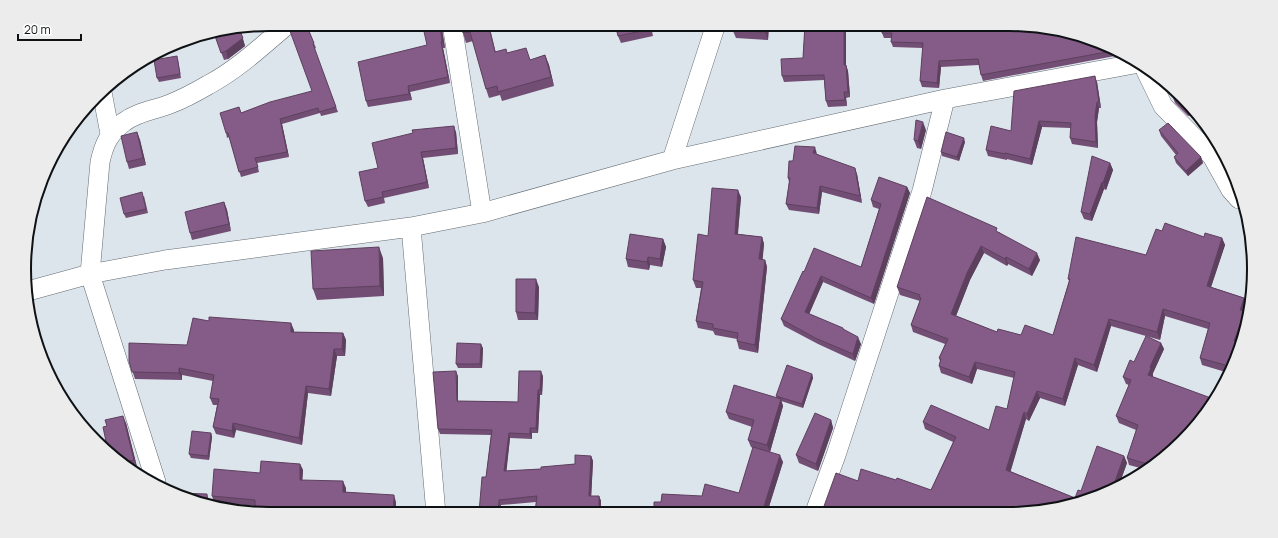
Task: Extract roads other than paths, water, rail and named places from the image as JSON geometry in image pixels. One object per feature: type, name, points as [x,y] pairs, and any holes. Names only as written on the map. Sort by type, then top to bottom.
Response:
[{"type":"street","points":[[154,477],[90,274],[100,162],[104,147],[110,134],[125,121],[170,104],[210,84],[245,62],[280,31]]},
{"type":"street","points":[[453,31],[482,213]]},
{"type":"street","points":[[672,160],[714,31]]},
{"type":"street","points":[[32,290],[90,274],[165,260],[411,227],[482,213],[672,160],[945,99],[1131,65]]},
{"type":"street","points":[[1149,76],[1163,106],[1217,154],[1231,190],[1235,194]]},
{"type":"street","points":[[103,99],[110,134]]},
{"type":"street","points":[[817,507],[836,455],[922,192],[945,99]]},
{"type":"street","points":[[411,227],[435,507]]}]
